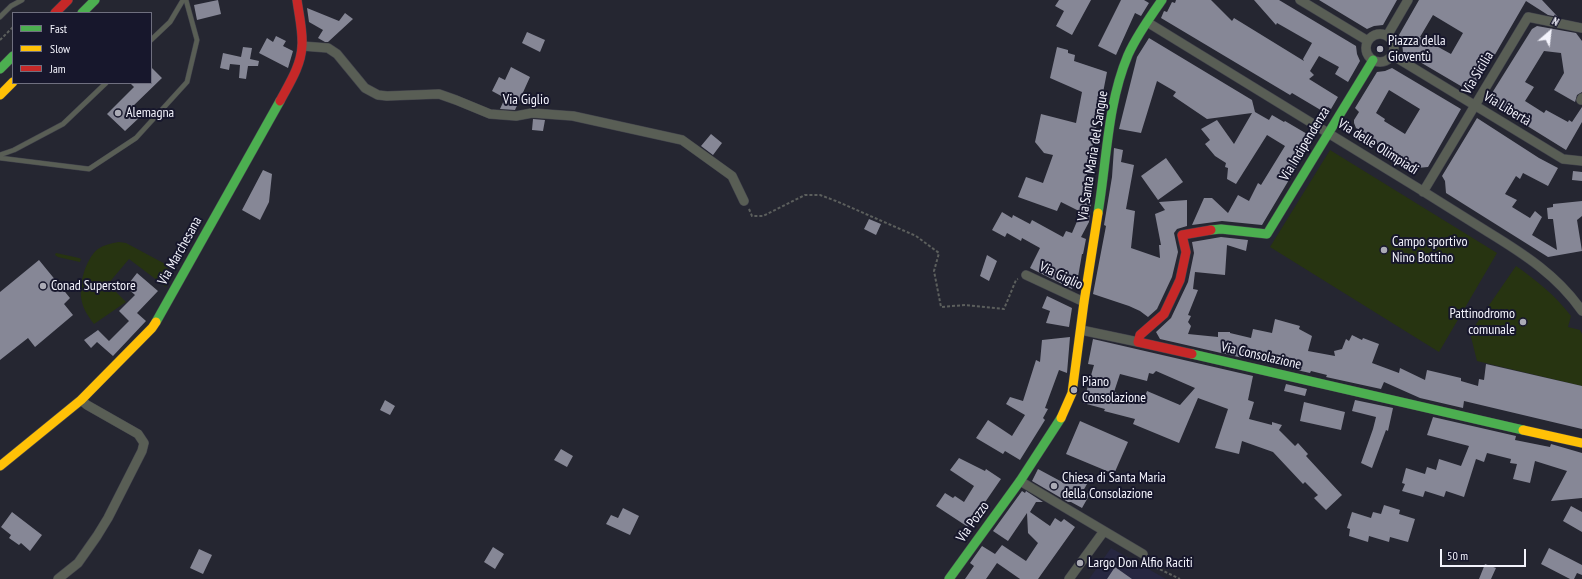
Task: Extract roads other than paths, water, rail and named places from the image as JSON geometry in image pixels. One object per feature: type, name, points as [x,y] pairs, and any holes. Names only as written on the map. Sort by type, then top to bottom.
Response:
[{"type":"main road","points":[[56,12],[68,0]]},
{"type":"main road","points":[[83,12],[95,0]]},
{"type":"main road","name":"Via Marchesana","points":[[0,466],[82,400],[152,328],[294,76],[302,46],[297,0]]},
{"type":"main road","name":"Via Santa Maria del Sangue","points":[[1081,330],[1100,201],[1105,151],[1114,100],[1122,70],[1129,54],[1147,22],[1162,0]]},
{"type":"main road","points":[[0,69],[12,57]]},
{"type":"main road","name":"Via Indipendenza","points":[[1138,342],[1140,335],[1164,314],[1180,280],[1186,252],[1182,235],[1222,229],[1267,234],[1373,60]]},
{"type":"main road","points":[[0,95],[12,83]]},
{"type":"main road","name":"Via Pozzo","points":[[949,579],[1020,481],[1059,422],[1072,393],[1081,330]]},
{"type":"main road","name":"Via Consolazione","points":[[1138,342],[1582,443]]},
{"type":"street","points":[[1300,0],[1364,38],[1389,32]]},
{"type":"street","points":[[1364,38],[1366,51],[1373,60],[1383,62],[1396,58],[1389,32],[1408,0]]},
{"type":"street","name":"Via Sicilia","points":[[1423,192],[1528,17],[1582,28]]},
{"type":"street","name":"Via delle Olimpiadi","points":[[1147,22],[1508,244],[1540,266],[1566,290],[1582,311]]},
{"type":"street","name":"Via Giglio","points":[[302,46],[328,48],[337,54],[365,88],[378,95],[439,94],[490,114],[516,116],[532,113],[573,116],[682,140],[732,176],[744,201]]},
{"type":"street","name":"Via Libertà","points":[[1396,58],[1563,159],[1582,161]]},
{"type":"street","name":"Via Giglio","points":[[1026,275],[1084,302]]},
{"type":"street","points":[[1081,330],[1138,342]]},
{"type":"street","points":[[58,579],[78,563],[97,536],[108,518],[142,451],[144,443],[138,434],[87,405],[82,400]]},
{"type":"street","points":[[1020,481],[1143,554]]},
{"type":"street","points":[[1069,579],[1104,531]]},
{"type":"lane","points":[[0,17],[11,6],[22,0]]},
{"type":"lane","points":[[152,39],[170,22],[183,0]]},
{"type":"lane","points":[[0,158],[89,169],[136,138],[187,82],[197,40],[186,0]]},
{"type":"lane","points":[[0,155],[14,150],[63,124],[105,84]]},
{"type":"place","name":"Piazza della Gioventù","points":[[1380,49]]},
{"type":"place","name":"Alemagna","points":[[118,113]]},
{"type":"place","name":"Campo sportivo Nino Bottino","points":[[1384,250]]},
{"type":"place","name":"Conad Superstore","points":[[43,286]]},
{"type":"place","name":"Pattinodromo comunale","points":[[1523,322]]},
{"type":"place","name":"Piano Consolazione","points":[[1074,390]]},
{"type":"place","name":"Chiesa di Santa Maria della Consolazione","points":[[1054,486]]},
{"type":"place","name":"Largo Don Alfio Raciti","points":[[1080,563]]}]
